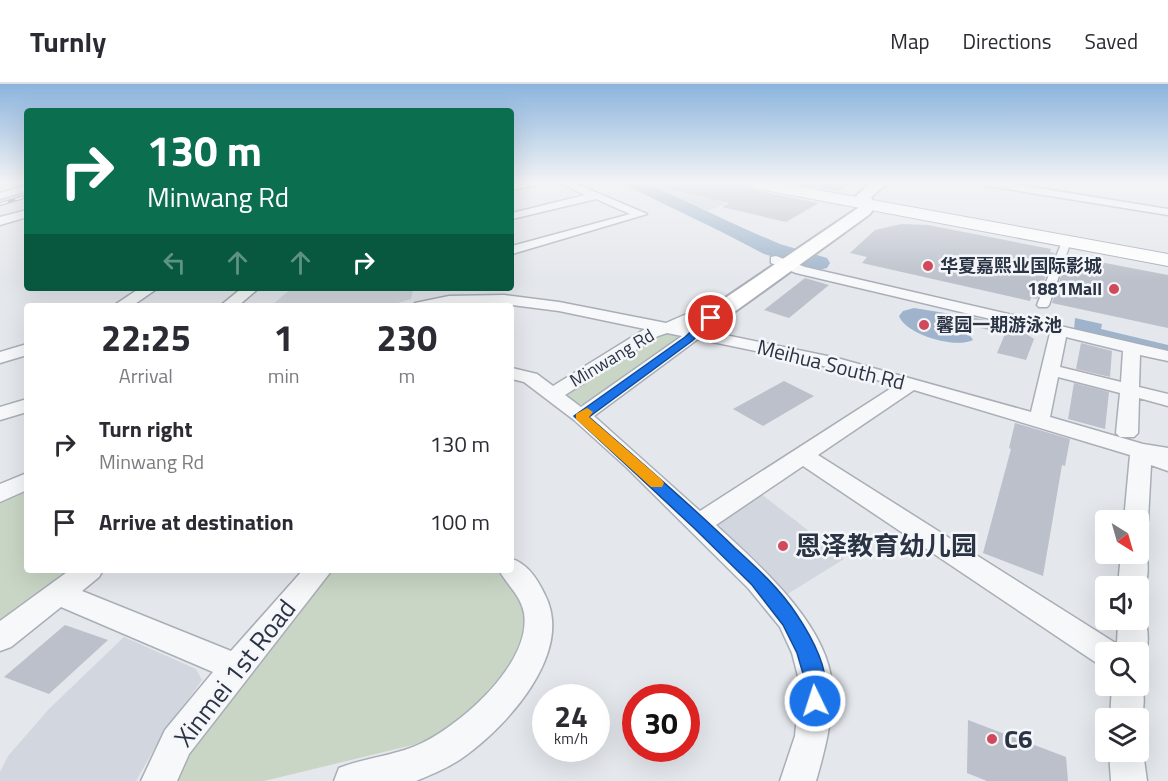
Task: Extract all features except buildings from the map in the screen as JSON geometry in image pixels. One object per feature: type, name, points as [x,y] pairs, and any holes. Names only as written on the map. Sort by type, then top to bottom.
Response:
[{"type":"main road","name":"Minwang Rd","points":[[701,322],[789,257],[857,216]]},
{"type":"main road","points":[[948,216],[1168,260]]},
{"type":"main road","points":[[961,216],[1168,254]]},
{"type":"street","points":[[0,221],[18,216]]},
{"type":"street","points":[[514,249],[636,216]]},
{"type":"street","points":[[1043,305],[1066,241]]},
{"type":"street","points":[[789,257],[1059,331],[1168,356]]},
{"type":"street","points":[[126,303],[146,291]]},
{"type":"street","points":[[232,303],[248,291]]},
{"type":"street","points":[[431,291],[445,300]]},
{"type":"street","name":"Meihua South Rd","points":[[433,303],[445,300],[512,298],[666,328],[701,322],[824,361],[1039,420],[1134,442]]},
{"type":"street","name":"Minwang Rd","points":[[581,416],[701,322]]},
{"type":"street","name":"Minwang Rd","points":[[551,395],[651,332],[666,328]]},
{"type":"street","points":[[1039,420],[1059,331]]},
{"type":"street","points":[[1132,348],[1130,390],[1136,510]]},
{"type":"street","points":[[0,358],[24,349]]},
{"type":"street","points":[[1052,370],[1168,400]]},
{"type":"street","points":[[514,374],[530,378],[581,416],[758,580],[790,619],[807,652],[816,684],[812,736],[798,781]]},
{"type":"street","points":[[700,524],[911,384]]},
{"type":"street","points":[[0,414],[24,406]]},
{"type":"street","points":[[1134,442],[1168,455]]},
{"type":"street","points":[[1134,442],[1168,464]]},
{"type":"street","points":[[804,456],[1095,646]]},
{"type":"street","points":[[0,494],[24,482]]},
{"type":"street","points":[[352,781],[392,771],[443,750],[466,736],[489,714],[517,679],[536,648],[538,616],[531,594],[514,571]]},
{"type":"street","points":[[0,638],[86,573]]},
{"type":"street","name":"Xinmei 1st Road","points":[[159,781],[177,742],[236,667],[316,573]]},
{"type":"street","points":[[59,594],[236,667]]},
{"type":"street","points":[[1127,762],[1129,781]]},
{"type":"shaded area","points":[[288,291],[413,291],[411,299],[397,303],[274,303]]},
{"type":"shaded area","name":"恩泽教育幼儿园","points":[[761,494],[844,559],[786,595],[714,524]]},
{"type":"shaded area","points":[[124,637],[196,669],[202,680],[162,735],[136,781],[0,781],[0,772],[8,756],[49,709]]},
{"type":"green space","points":[[661,332],[674,333],[679,338],[587,404],[575,404],[563,395]]},
{"type":"green space","points":[[24,489],[24,573],[70,573],[0,626],[0,501]]},
{"type":"green space","points":[[327,573],[503,573],[515,588],[525,610],[526,631],[512,663],[462,719],[421,743],[264,781],[168,781]]},
{"type":"water","points":[[688,216],[716,216],[779,245],[765,253]]},
{"type":"water","name":"馨园一期游泳池","points":[[914,308],[951,314],[954,319],[943,321],[943,324],[969,334],[973,340],[955,343],[932,338],[911,329],[903,323],[899,316],[903,311]]},
{"type":"water","points":[[1075,318],[1102,324],[1101,329],[1168,345],[1168,353],[1074,330]]},
{"type":"waterway","points":[[731,229],[772,249],[819,263]]},
{"type":"slow traffic","points":[[587,412],[581,416],[657,483]]},
{"type":"place","name":"华夏嘉熙业国际影城","points":[[928,266]]},
{"type":"place","name":"1881Mall","points":[[1114,289]]},
{"type":"place","name":"馨园一期游泳池","points":[[924,325]]},
{"type":"place","name":"恩泽教育幼儿园","points":[[783,546]]},
{"type":"place","name":"C6","points":[[992,739]]},
{"type":"route","points":[[711,318],[688,339],[581,416],[634,462],[758,580],[790,619],[807,652],[816,684],[815,701]]}]
